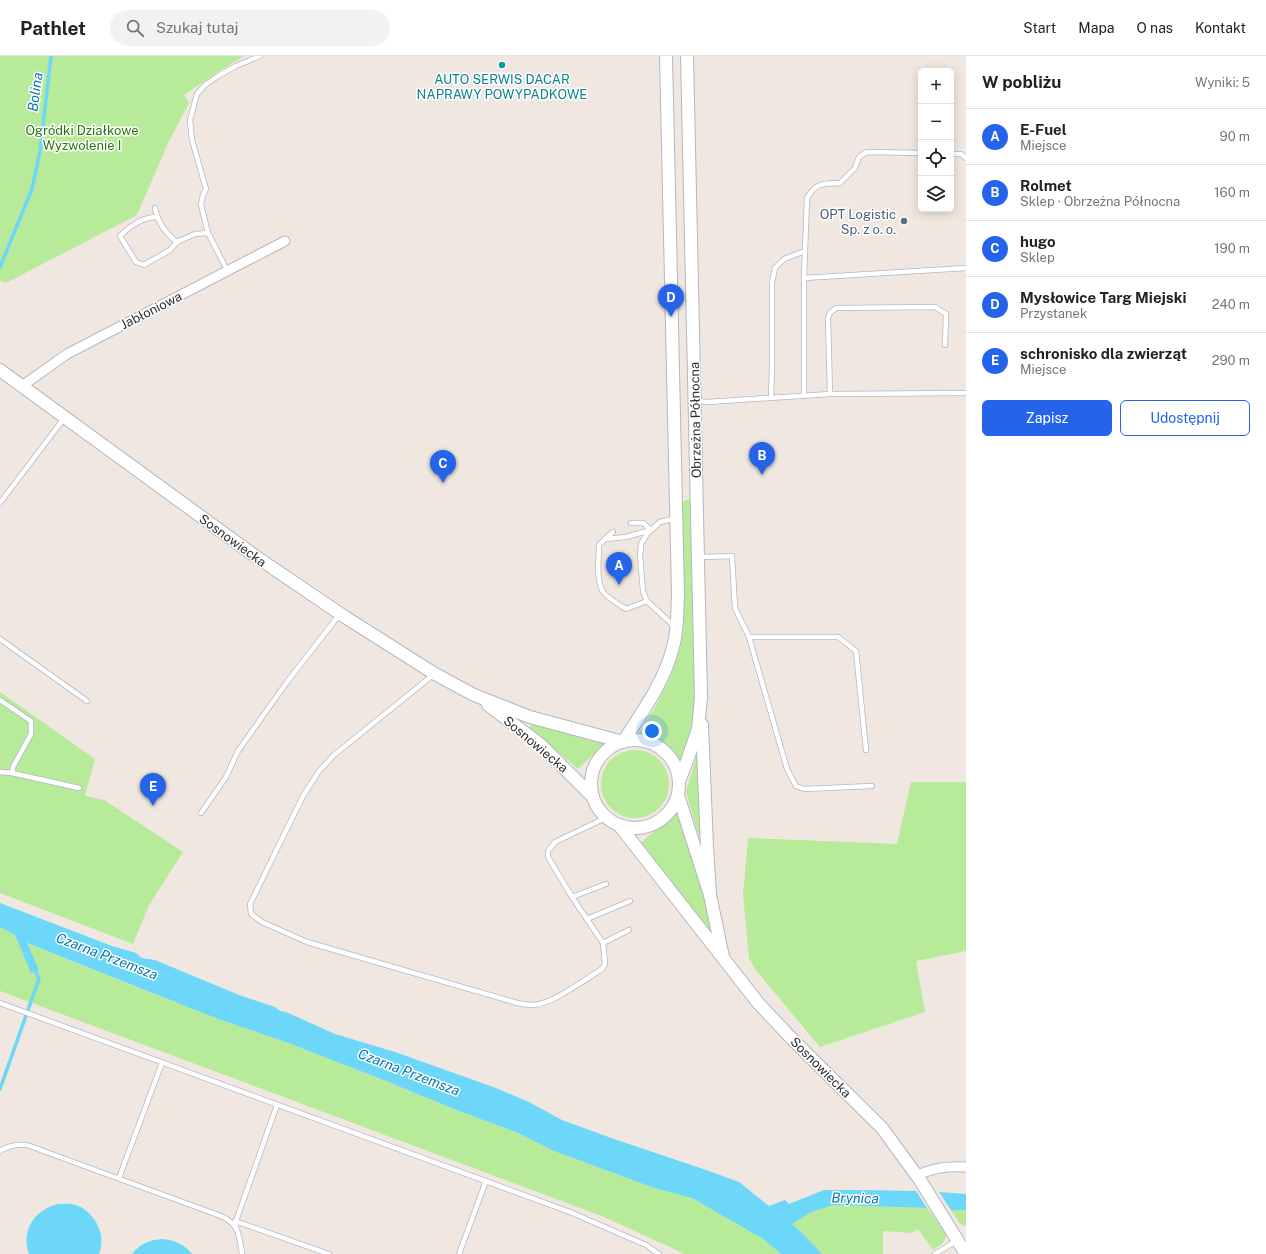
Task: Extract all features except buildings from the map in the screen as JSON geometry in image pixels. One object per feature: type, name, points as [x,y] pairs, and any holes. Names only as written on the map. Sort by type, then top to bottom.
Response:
[{"type":"street","name":"Obrzeżna Północna","points":[[623,742],[662,679],[677,630],[678,595],[666,56]]},
{"type":"street","name":"Obrzeżna Północna","points":[[679,781],[698,729],[701,697],[687,56]]},
{"type":"street","name":"Jabłoniowa","points":[[22,386],[67,354],[285,241]]},
{"type":"street","name":"Sosnowiecka","points":[[0,370],[255,556],[434,674],[474,695],[530,717],[623,742]]},
{"type":"street","points":[[673,401],[694,400]]},
{"type":"street","name":"Sosnowiecka","points":[[474,695],[541,745],[593,797]]},
{"type":"street","points":[[701,697],[710,895]]},
{"type":"street","name":"Sosnowiecka","points":[[637,740],[651,743],[664,751],[673,762],[679,781],[678,795],[673,807],[665,816],[655,823],[644,827],[631,828],[619,825],[606,817],[598,808],[593,797],[591,786],[597,763],[603,754],[612,747],[623,742],[637,740]]},
{"type":"street","name":"Sosnowiecka","points":[[678,795],[710,895],[724,960]]},
{"type":"street","name":"Sosnowiecka","points":[[619,825],[759,1004],[793,1040],[882,1128],[919,1178],[966,1254]]},
{"type":"street","points":[[919,1178],[927,1170],[933,1168],[966,1167]]},
{"type":"lane","points":[[228,270],[208,232],[201,205],[206,189],[192,140],[190,120],[197,94],[205,85],[236,66],[260,56]]},
{"type":"lane","points":[[804,396],[804,278],[807,198],[811,191],[819,184],[840,183],[855,168],[859,157],[867,152],[918,153]]},
{"type":"lane","points":[[954,154],[961,154],[966,158]]},
{"type":"lane","points":[[155,208],[157,217],[162,227],[176,242]]},
{"type":"lane","points":[[157,217],[150,217],[143,220],[127,229],[120,236],[136,262],[144,265],[170,250],[176,242],[195,234],[208,232]]},
{"type":"lane","points":[[771,398],[772,283],[776,268],[784,259],[805,251]]},
{"type":"lane","points":[[804,278],[966,268]]},
{"type":"lane","points":[[830,394],[828,318],[830,313],[836,308],[935,306],[946,314],[945,345]]},
{"type":"lane","points":[[694,400],[707,402],[830,394],[966,393]]},
{"type":"lane","points":[[0,503],[65,417]]},
{"type":"lane","points":[[676,518],[660,522],[651,530],[641,544],[640,556],[643,591],[647,601],[677,630]]},
{"type":"lane","points":[[631,523],[643,522],[651,530]]},
{"type":"lane","points":[[605,539],[626,537],[651,530]]},
{"type":"lane","points":[[614,532],[599,546],[599,579],[602,591],[626,609],[647,601]]},
{"type":"lane","points":[[698,557],[732,556],[735,608],[749,637],[787,769],[796,786],[804,789],[872,786]]},
{"type":"lane","points":[[200,813],[226,777],[238,751],[287,682],[340,613]]},
{"type":"lane","points":[[749,637],[838,637],[856,651],[866,750]]},
{"type":"lane","points":[[0,639],[87,701]]},
{"type":"lane","points":[[434,674],[334,755],[319,771],[303,796],[250,904],[251,914],[262,922],[307,942],[517,1003],[533,1005],[543,1003],[551,1000],[602,969],[605,964],[603,942],[572,898],[548,857],[548,851],[555,842],[606,817]]},
{"type":"lane","points":[[0,700],[31,721],[32,727],[32,734],[13,767],[12,773]]},
{"type":"lane","points":[[0,772],[12,773],[79,788]]},
{"type":"lane","points":[[572,898],[606,884]]},
{"type":"lane","points":[[587,919],[630,901]]},
{"type":"lane","points":[[603,942],[629,930]]},
{"type":"lane","points":[[0,1003],[570,1212],[646,1245],[659,1254]]},
{"type":"lane","points":[[119,1178],[162,1063]]},
{"type":"lane","points":[[242,1254],[236,1222],[277,1105]]},
{"type":"lane","points":[[0,1151],[4,1148],[19,1144],[27,1145],[236,1222],[329,1254]]},
{"type":"lane","points":[[459,1254],[486,1181]]},
{"type":"lane","points":[[228,1219],[234,1223],[237,1228]]},
{"type":"lane","points":[[935,1254],[957,1240]]},
{"type":"green space","name":"Ogródki Działkowe Wyzwolenie I","points":[[0,56],[244,56],[184,95],[189,103],[168,143],[137,215],[6,283],[0,280]]},
{"type":"green space","points":[[690,499],[695,688],[691,728],[687,746],[680,760],[663,742],[640,734],[639,732],[656,706],[670,678],[680,649],[684,627],[682,502]]},
{"type":"green space","points":[[0,692],[95,759],[85,796],[104,800],[183,852],[149,905],[133,944],[0,893]]},
{"type":"green space","points":[[532,725],[605,743],[578,769],[529,727]]},
{"type":"green space","points":[[628,750],[642,750],[654,755],[664,765],[669,777],[669,791],[664,803],[654,813],[642,818],[628,818],[616,813],[606,803],[601,791],[601,777],[606,765],[616,755]]},
{"type":"green space","points":[[697,755],[702,832],[698,834],[686,791]]},
{"type":"green space","points":[[911,782],[966,782],[966,951],[916,961],[925,1012],[820,1047],[755,969],[749,958],[743,895],[748,838],[897,844]]},
{"type":"green space","points":[[679,811],[713,931],[711,933],[639,844]]},
{"type":"green space","points":[[0,927],[15,935],[31,973],[39,970],[26,943],[218,1019],[283,1041],[381,1079],[518,1133],[554,1151],[654,1188],[692,1198],[763,1239],[781,1254],[683,1254],[604,1217],[0,991]]},
{"type":"green space","points":[[834,1205],[927,1208],[946,1234],[946,1237],[942,1244],[933,1250],[918,1229],[912,1233],[883,1231],[883,1254],[822,1254],[791,1223],[811,1212]]},
{"type":"green space","points":[[951,1210],[966,1210],[966,1226],[960,1224]]},
{"type":"water","points":[[0,903],[112,946],[136,953],[142,958],[155,960],[239,995],[275,1007],[280,1011],[286,1012],[335,1034],[395,1052],[496,1088],[529,1102],[562,1120],[739,1182],[769,1206],[785,1200],[789,1204],[824,1190],[863,1190],[916,1191],[927,1208],[834,1205],[811,1212],[792,1224],[822,1254],[781,1254],[763,1239],[692,1198],[654,1188],[554,1151],[518,1133],[283,1041],[218,1019],[27,943],[39,970],[31,973],[15,935],[0,927]]},
{"type":"water","points":[[939,1192],[966,1194],[966,1210],[951,1210]]},
{"type":"water","points":[[57,1204],[76,1205],[89,1213],[98,1225],[100,1232],[101,1247],[99,1254],[29,1254],[27,1237],[28,1229],[31,1223],[42,1211]]},
{"type":"water","points":[[162,1239],[171,1240],[178,1243],[192,1254],[132,1254],[145,1243]]},
{"type":"waterway","name":"Bolina","points":[[0,267],[32,189],[40,151],[51,56]]},
{"type":"waterway","points":[[0,1089],[39,979],[34,968]]},
{"type":"place","name":"AUTO SERWIS DACAR NAPRAWY POWYPADKOWE","points":[[502,65]]},
{"type":"place","name":"OPT Logistic Sp. z o. o.","points":[[904,221]]},
{"type":"place","name":"Mysłowice Targ Miejski","points":[[671,317]]},
{"type":"place","name":"Rolmet","points":[[762,475]]},
{"type":"place","name":"hugo","points":[[443,483]]},
{"type":"place","name":"E-Fuel","points":[[619,585]]},
{"type":"place","name":"schronisko dla zwierząt","points":[[153,806]]},
{"type":"water label","name":"Czarna Przemsza","points":[[107,956]]},
{"type":"water label","name":"Czarna Przemsza","points":[[409,1072]]},
{"type":"water label","name":"Brynica","points":[[855,1198]]}]
